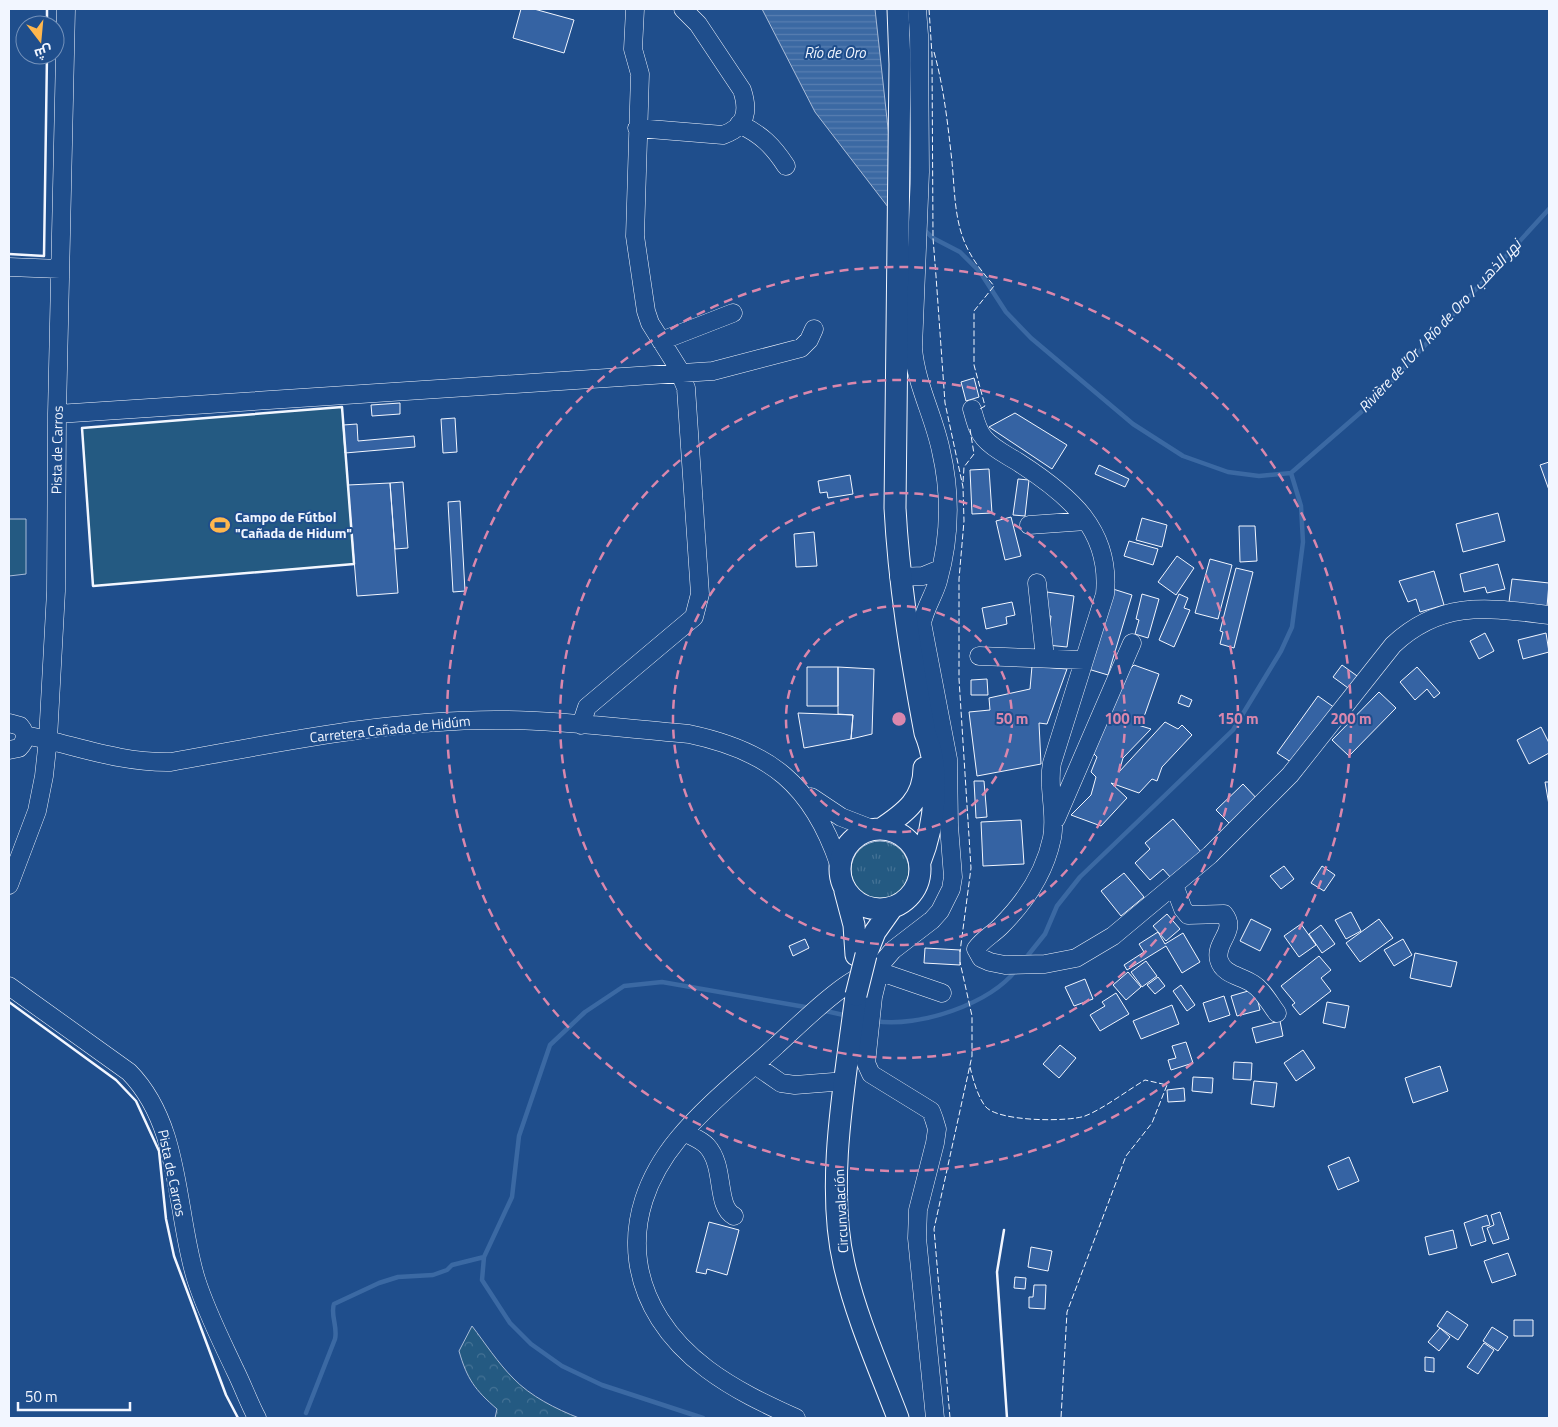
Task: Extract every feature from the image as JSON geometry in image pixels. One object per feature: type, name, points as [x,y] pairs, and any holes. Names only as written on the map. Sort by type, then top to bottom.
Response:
[{"type":"main road","points":[[845,891],[852,899],[866,907],[881,910],[892,908],[908,898],[914,890],[920,872],[920,862],[927,845],[933,796],[932,754],[926,733],[899,577],[896,508],[896,332],[900,64],[898,9]]},
{"type":"main road","points":[[866,960],[841,882],[839,864],[842,854],[854,838],[877,829],[907,812],[915,802],[922,788],[925,771],[926,733]]},
{"type":"main road","points":[[877,829],[902,835],[913,847],[920,862]]},
{"type":"main road","points":[[866,960],[875,932],[892,908]]},
{"type":"main road","name":"Circunvalación","points":[[866,960],[865,996],[846,1076],[837,1202],[843,1262],[853,1298],[898,1418]]},
{"type":"street","name":"Pista de Carros","points":[[9,885],[36,811],[44,776],[48,740],[56,591],[57,414],[66,9]]},
{"type":"street","points":[[581,725],[588,706],[688,624],[698,608],[700,594],[687,398],[681,374],[646,311],[635,236],[640,74],[633,50],[635,9]]},
{"type":"street","points":[[637,128],[723,135],[733,132],[746,114],[746,102],[742,90],[698,24],[684,9]]},
{"type":"street","points":[[866,960],[885,958],[940,910],[950,889],[953,877],[949,826],[948,759],[922,623],[924,611],[938,582],[948,529],[948,492],[941,451],[914,369],[913,348],[918,273],[920,172],[920,35],[917,9]]},
{"type":"street","points":[[740,124],[759,133],[786,166]]},
{"type":"street","points":[[9,266],[60,269]]},
{"type":"street","points":[[661,341],[733,313]]},
{"type":"street","points":[[57,414],[713,371],[790,353],[801,348],[809,340],[814,329]]},
{"type":"street","points":[[972,410],[979,430],[989,443],[1056,487],[1081,515],[1095,534],[1104,557],[1106,577],[1104,594],[1049,777],[1055,813],[1052,839],[1041,873],[1015,911],[993,934],[982,940],[976,949],[981,958],[1005,965],[1045,964],[1076,958],[1112,936],[1210,855],[1290,775],[1393,645],[1406,633],[1442,614],[1460,609],[1484,608],[1549,615]]},
{"type":"street","points":[[1029,525],[1081,515]]},
{"type":"street","points":[[899,577],[923,576],[940,569]]},
{"type":"street","points":[[1037,583],[1045,658]]},
{"type":"street","points":[[1053,826],[1132,643]]},
{"type":"street","points":[[979,656],[1084,660]]},
{"type":"street","name":"Carretera Cañada de Hidúm","points":[[9,723],[20,726],[18,744],[48,740],[118,758],[163,762],[318,736],[432,722],[508,720],[689,734],[739,748],[784,775],[804,793]]},
{"type":"street","points":[[9,765],[18,744]]},
{"type":"street","points":[[804,793],[841,817],[877,829]]},
{"type":"street","points":[[804,793],[821,820],[839,864]]},
{"type":"street","points":[[1174,885],[1183,909],[1188,915],[1224,914],[1229,920],[1230,929],[1219,950],[1219,960],[1224,970],[1252,983],[1260,990],[1277,1013]]},
{"type":"street","points":[[875,932],[893,950]]},
{"type":"street","points":[[866,960],[942,992]]},
{"type":"street","points":[[796,1418],[752,1398],[707,1369],[680,1345],[656,1314],[648,1298],[636,1253],[638,1220],[653,1178],[667,1153],[684,1132],[821,1005],[860,975],[870,970],[866,960]]},
{"type":"street","name":"Pista de Carros","points":[[9,986],[129,1072],[155,1107],[165,1134],[196,1279],[206,1307],[258,1418]]},
{"type":"street","points":[[865,996],[866,1063],[871,1074],[930,1112],[937,1129],[918,1210],[917,1238],[936,1418]]},
{"type":"street","points":[[755,1066],[781,1083],[795,1084],[846,1076]]},
{"type":"street","points":[[684,1132],[706,1144],[712,1152],[720,1170],[724,1205],[727,1212],[734,1216]]},
{"type":"green space","name":"Campo de Fútbol \"Cañada de Hidum\"","points":[[342,407],[354,564],[93,586],[82,428]]},
{"type":"green space","points":[[9,519],[26,519],[26,574],[9,576]]},
{"type":"green space","points":[[874,841],[886,841],[901,849],[909,864],[909,876],[901,891],[886,899],[874,899],[859,891],[851,876],[851,864],[859,849]]},
{"type":"green space","points":[[472,1326],[502,1366],[520,1385],[544,1401],[579,1418],[495,1418],[497,1409],[483,1396],[469,1377],[459,1351]]},
{"type":"water","name":"Río de Oro","points":[[762,9],[875,9],[898,220],[815,112]]},
{"type":"building","points":[[521,9],[534,9],[574,20],[564,53],[513,38]]},
{"type":"building","points":[[974,378],[979,397],[966,401],[961,382]]},
{"type":"building","points":[[400,403],[400,414],[372,416],[371,405]]},
{"type":"building","points":[[1015,413],[1067,445],[1052,469],[989,427]]},
{"type":"building","points":[[455,418],[457,452],[443,453],[441,419]]},
{"type":"building","points":[[357,424],[358,441],[414,436],[415,447],[345,453],[343,425]]},
{"type":"building","points":[[1549,462],[1549,490],[1540,465]]},
{"type":"building","points":[[1099,465],[1129,479],[1125,487],[1095,474]]},
{"type":"building","points":[[989,469],[992,513],[972,514],[970,470]]},
{"type":"building","points":[[850,475],[853,494],[828,498],[827,492],[820,493],[818,481]]},
{"type":"building","points":[[1018,479],[1029,480],[1025,516],[1013,515]]},
{"type":"building","points":[[403,482],[408,548],[395,549],[390,483]]},
{"type":"building","points":[[390,483],[398,593],[357,596],[348,485]]},
{"type":"building","points":[[460,501],[465,591],[453,592],[448,502]]},
{"type":"building","points":[[1498,513],[1505,541],[1463,552],[1456,524]]},
{"type":"building","points":[[1011,517],[1021,556],[1005,560],[996,521]]},
{"type":"building","points":[[1142,518],[1167,525],[1162,547],[1136,540]]},
{"type":"building","points":[[1239,526],[1255,526],[1257,561],[1240,562]]},
{"type":"building","points":[[814,532],[817,566],[796,567],[794,534]]},
{"type":"building","points":[[1129,541],[1158,549],[1153,565],[1124,556]]},
{"type":"building","points":[[1177,556],[1194,568],[1176,595],[1158,582]]},
{"type":"building","points":[[1210,559],[1232,565],[1218,619],[1195,613]]},
{"type":"building","points":[[1498,564],[1505,589],[1487,593],[1485,587],[1464,592],[1460,574]]},
{"type":"building","points":[[1236,568],[1253,572],[1234,648],[1220,644],[1223,632],[1220,631]]},
{"type":"building","points":[[1434,571],[1444,605],[1420,612],[1416,599],[1408,602],[1399,581]]},
{"type":"building","points":[[1512,579],[1549,583],[1547,607],[1509,602]]},
{"type":"building","points":[[1113,589],[1132,595],[1108,675],[1088,669]]},
{"type":"building","points":[[1047,592],[1074,596],[1067,647],[1047,645],[1051,616],[1043,615]]},
{"type":"building","points":[[1142,594],[1159,599],[1148,638],[1135,634],[1139,620],[1136,619]]},
{"type":"building","points":[[1179,594],[1188,598],[1184,608],[1190,610],[1174,647],[1159,640]]},
{"type":"building","points":[[1012,602],[1015,615],[1006,617],[1007,624],[986,629],[982,608]]},
{"type":"building","points":[[1485,633],[1494,651],[1479,659],[1470,641]]},
{"type":"building","points":[[1546,633],[1549,652],[1523,659],[1518,640]]},
{"type":"building","points":[[1134,665],[1159,674],[1145,714],[1138,725],[1151,729],[1123,758],[1119,772],[1165,722],[1178,729],[1182,725],[1192,735],[1162,767],[1157,781],[1152,779],[1139,793],[1111,783],[1127,798],[1101,826],[1071,815],[1091,795],[1096,777],[1091,772],[1097,757],[1093,753],[1117,682]]},
{"type":"building","points":[[1342,665],[1364,681],[1355,693],[1333,677]]},
{"type":"building","points":[[1032,666],[1067,669],[1047,724],[1039,723],[1041,764],[977,776],[969,712],[990,710],[989,698],[1030,689]]},
{"type":"building","points":[[807,667],[838,667],[838,706],[807,706]]},
{"type":"building","points":[[838,667],[874,669],[872,734],[851,739],[853,715],[838,714]]},
{"type":"building","points":[[1417,667],[1440,693],[1434,698],[1427,689],[1415,700],[1400,682]]},
{"type":"building","points":[[987,679],[988,695],[971,695],[971,680]]},
{"type":"building","points":[[1379,692],[1396,708],[1349,756],[1332,740]]},
{"type":"building","points":[[1181,695],[1192,700],[1189,707],[1178,703]]},
{"type":"building","points":[[1318,696],[1335,708],[1294,764],[1277,753]]},
{"type":"building","points":[[798,713],[853,715],[851,739],[804,748]]},
{"type":"building","points":[[1541,727],[1549,743],[1549,753],[1529,764],[1517,740]]},
{"type":"building","points":[[974,781],[984,781],[987,817],[976,818]]},
{"type":"building","points":[[1545,782],[1549,782],[1549,805]]},
{"type":"building","points":[[1243,784],[1261,803],[1235,829],[1216,810]]},
{"type":"building","points":[[1173,819],[1201,852],[1171,878],[1163,869],[1150,880],[1135,863],[1150,849],[1145,843]]},
{"type":"building","points":[[1021,820],[1024,864],[983,866],[981,822]]},
{"type":"building","points":[[1284,866],[1294,879],[1281,889],[1270,876]]},
{"type":"building","points":[[1322,866],[1335,875],[1324,891],[1311,883]]},
{"type":"building","points":[[1124,873],[1144,897],[1121,916],[1101,891]]},
{"type":"building","points":[[1351,912],[1361,931],[1346,939],[1335,920]]},
{"type":"building","points":[[1167,914],[1180,929],[1166,941],[1153,926]]},
{"type":"building","points":[[1251,919],[1271,929],[1260,951],[1240,941]]},
{"type":"building","points":[[1379,919],[1393,938],[1360,962],[1346,943]]},
{"type":"building","points":[[1301,924],[1316,945],[1299,957],[1284,936]]},
{"type":"building","points":[[1321,925],[1335,944],[1322,953],[1309,934]]},
{"type":"building","points":[[1158,932],[1165,944],[1183,933],[1200,962],[1182,973],[1166,946],[1127,970],[1124,965],[1144,952],[1139,944]]},
{"type":"building","points":[[805,939],[809,948],[793,956],[789,946]]},
{"type":"building","points":[[1403,939],[1412,955],[1394,966],[1384,950]]},
{"type":"building","points":[[925,948],[960,950],[960,965],[924,963]]},
{"type":"building","points":[[1415,953],[1457,962],[1451,987],[1410,978]]},
{"type":"building","points":[[1319,956],[1331,970],[1321,978],[1331,991],[1300,1015],[1292,1005],[1295,1003],[1281,986]]},
{"type":"building","points":[[1146,961],[1157,976],[1142,987],[1131,972]]},
{"type":"building","points":[[1128,972],[1141,987],[1126,1000],[1113,985]]},
{"type":"building","points":[[1158,977],[1165,986],[1155,994],[1147,985]]},
{"type":"building","points":[[1085,979],[1093,999],[1074,1006],[1065,987]]},
{"type":"building","points":[[1181,985],[1195,1005],[1187,1011],[1173,991]]},
{"type":"building","points":[[1255,989],[1260,1010],[1237,1016],[1231,996]]},
{"type":"building","points":[[1116,993],[1129,1014],[1100,1031],[1090,1015],[1105,1006],[1102,1002]]},
{"type":"building","points":[[1224,996],[1230,1015],[1209,1022],[1203,1003]]},
{"type":"building","points":[[1327,1002],[1349,1006],[1345,1028],[1323,1023]]},
{"type":"building","points":[[1172,1005],[1179,1024],[1141,1039],[1133,1021]]},
{"type":"building","points":[[1280,1021],[1283,1036],[1256,1043],[1252,1028]]},
{"type":"building","points":[[1186,1042],[1193,1063],[1171,1070],[1168,1060],[1176,1058],[1172,1046]]},
{"type":"building","points":[[1060,1045],[1076,1058],[1059,1078],[1043,1064]]},
{"type":"building","points":[[1303,1050],[1315,1068],[1296,1081],[1284,1063]]},
{"type":"building","points":[[1234,1062],[1252,1063],[1251,1080],[1233,1079]]},
{"type":"building","points":[[1440,1066],[1448,1091],[1413,1103],[1405,1078]]},
{"type":"building","points":[[1193,1077],[1213,1078],[1212,1093],[1192,1091]]},
{"type":"building","points":[[1254,1081],[1277,1083],[1274,1107],[1251,1104]]},
{"type":"building","points":[[1184,1088],[1185,1101],[1168,1102],[1167,1090]]},
{"type":"building","points":[[1349,1157],[1359,1181],[1338,1190],[1328,1166]]},
{"type":"building","points":[[1500,1212],[1509,1239],[1493,1244],[1487,1228],[1494,1225],[1491,1215]]},
{"type":"building","points":[[1487,1215],[1490,1225],[1482,1227],[1486,1241],[1471,1246],[1464,1223]]},
{"type":"building","points":[[709,1222],[739,1230],[727,1275],[707,1269],[706,1274],[696,1272]]},
{"type":"building","points":[[1453,1230],[1457,1248],[1429,1255],[1425,1237]]},
{"type":"building","points":[[1031,1247],[1052,1251],[1048,1271],[1028,1267]]},
{"type":"building","points":[[1508,1253],[1516,1275],[1492,1283],[1484,1261]]},
{"type":"building","points":[[1015,1277],[1026,1278],[1025,1289],[1014,1288]]},
{"type":"building","points":[[1034,1285],[1046,1285],[1045,1309],[1029,1308],[1029,1297],[1033,1297]]},
{"type":"building","points":[[1447,1311],[1468,1325],[1458,1340],[1437,1326]]},
{"type":"building","points":[[1514,1320],[1533,1320],[1533,1336],[1514,1336]]},
{"type":"building","points":[[1492,1327],[1508,1337],[1498,1351],[1483,1341]]},
{"type":"building","points":[[1440,1328],[1450,1337],[1439,1351],[1428,1342]]},
{"type":"building","points":[[1484,1343],[1494,1350],[1478,1374],[1467,1367]]},
{"type":"building","points":[[1425,1357],[1434,1358],[1434,1372],[1425,1371]]},
{"type":"waterway","name":"Rivière de l'Or / Río de Oro / نهر الذهب","points":[[922,228],[933,238],[960,252],[980,272],[1006,312],[1031,338],[1133,424],[1183,456],[1228,472],[1259,476],[1291,473],[1376,399],[1549,209]]},
{"type":"waterway","points":[[1025,959],[1045,934],[1057,906],[1080,877],[1233,730],[1281,651],[1292,627],[1303,542],[1301,506],[1291,473]]},
{"type":"waterway","points":[[875,1021],[912,1021],[952,1011],[990,993],[1005,982],[1017,969]]},
{"type":"waterway","points":[[703,1418],[602,1385],[562,1366],[531,1344],[510,1323],[482,1280],[484,1257],[512,1197],[519,1136],[550,1045],[585,1012],[624,986],[662,982],[811,1008]]},
{"type":"waterway","points":[[821,1010],[848,1016]]},
{"type":"waterway","points":[[306,1413],[335,1339],[334,1304],[379,1283],[398,1277],[433,1275],[447,1270],[452,1265],[484,1257]]},
{"type":"fence","points":[[929,9],[932,55],[933,238],[945,403],[963,487],[964,521],[959,579],[959,679],[971,868],[960,952]]},
{"type":"fence","points":[[934,52],[945,107],[955,198],[961,233],[971,255],[994,286],[974,311],[974,365],[985,406],[978,410]]},
{"type":"fence","points":[[963,482],[964,467],[974,454],[970,429]]},
{"type":"fence","points":[[950,1418],[934,1229],[972,1056],[972,1016],[960,962]]},
{"type":"fence","points":[[970,1067],[974,1082],[985,1106],[992,1111],[1017,1118],[1049,1120],[1076,1118],[1092,1113],[1145,1080],[1167,1085],[1152,1123],[1126,1156],[1067,1312],[1061,1418]]},
{"type":"wall","points":[[47,9],[47,15]]},
{"type":"wall","points":[[9,254],[44,256],[47,65]]},
{"type":"wall","points":[[342,407],[354,564],[93,586],[82,428],[342,407]]},
{"type":"wall","points":[[9,1002],[116,1080],[136,1101],[159,1151],[166,1219],[174,1256],[226,1395],[238,1418]]},
{"type":"wall","points":[[1004,1230],[997,1272],[1007,1418]]},
{"type":"place","name":"Campo de Fútbol \"Cañada de Hidum\"","points":[[220,525]]}]
